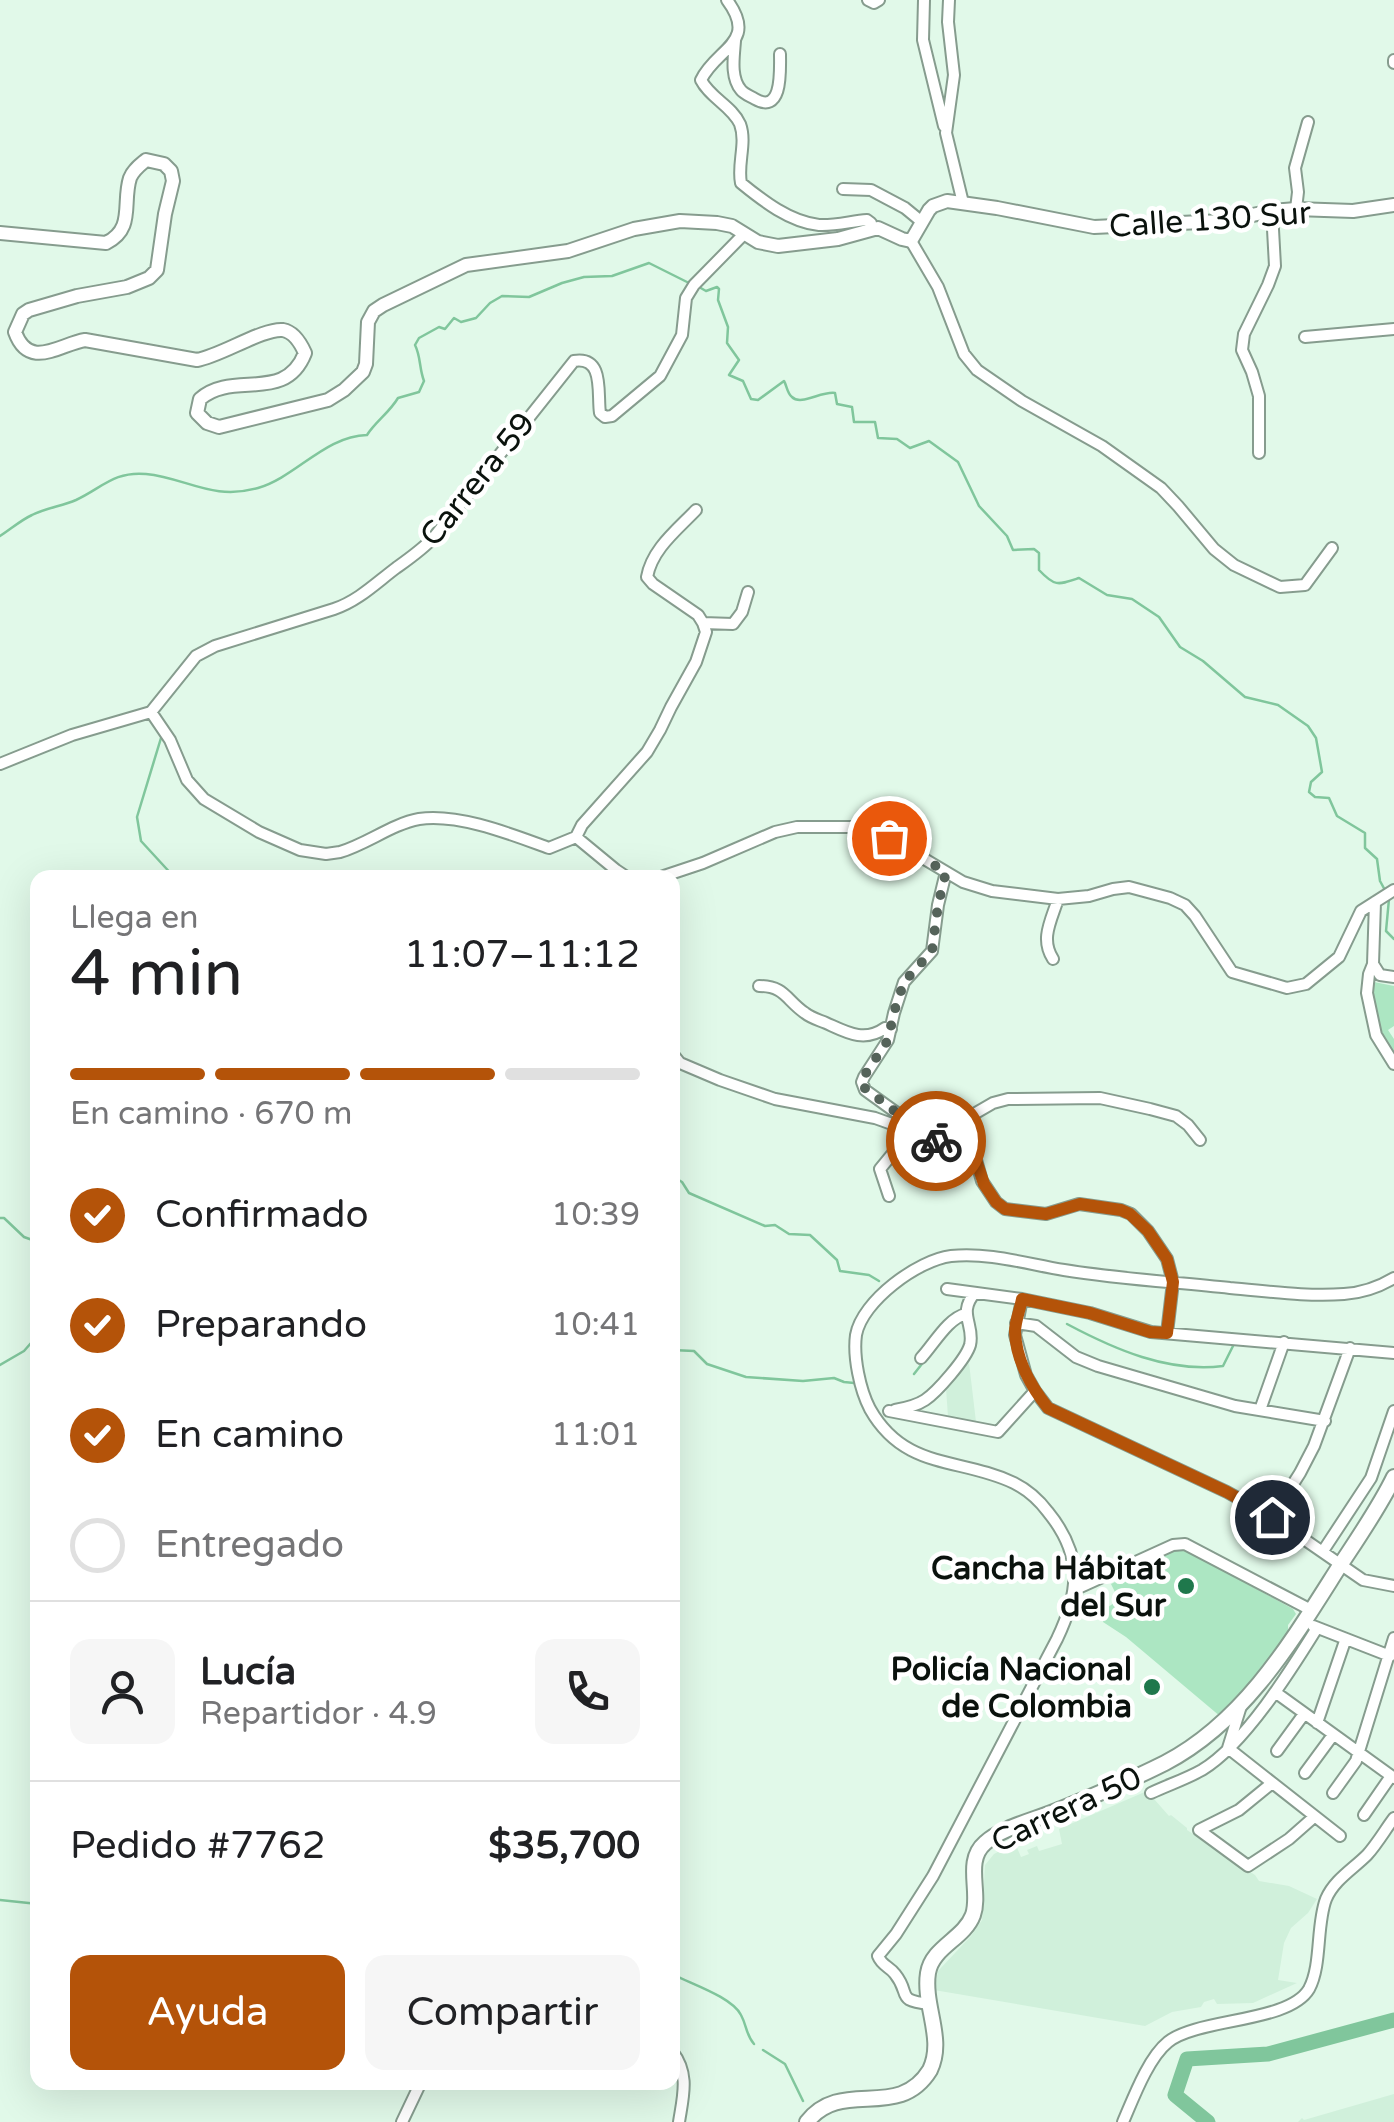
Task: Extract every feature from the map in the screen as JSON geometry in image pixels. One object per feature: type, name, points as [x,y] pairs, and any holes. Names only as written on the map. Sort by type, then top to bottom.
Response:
[{"type":"main road","name":"Carrera 50","points":[[807,2122],[815,2112],[834,2104],[885,2104],[901,2100],[921,2084],[936,2048],[928,1968],[971,1921],[976,1857],[988,1840],[1166,1762],[1241,1706],[1310,1620],[1393,1482]]},
{"type":"street","points":[[726,0],[737,16],[733,68],[741,90],[760,102],[768,102],[777,94],[781,83],[780,54]]},
{"type":"street","points":[[868,0],[878,0]]},
{"type":"street","points":[[911,241],[928,210],[946,201],[963,203],[926,56],[924,0]]},
{"type":"street","points":[[946,133],[954,75],[949,0]]},
{"type":"street","points":[[736,40],[701,80],[740,125],[741,183],[777,210],[805,222],[822,225],[868,220],[870,230]]},
{"type":"street","points":[[1296,210],[1296,168],[1308,122]]},
{"type":"street","points":[[0,233],[106,243],[122,231],[134,171],[146,160],[164,164],[173,181],[164,214],[157,270],[138,283],[29,310],[15,332],[21,344],[46,354],[85,340],[197,360],[266,333],[283,330],[292,335],[305,353],[285,380],[214,390],[200,399],[197,413],[207,423],[220,427],[328,400],[344,390],[364,372],[368,322],[374,310],[466,266],[568,251],[634,229],[680,221],[718,222],[758,242],[778,246],[838,239],[880,228],[911,241],[938,288],[964,354],[977,370],[1022,401],[1102,446],[1161,488],[1214,548],[1234,564],[1280,588],[1304,585],[1332,548]]},
{"type":"street","points":[[843,189],[871,190],[922,222]]},
{"type":"street","name":"Calle 130 Sur","points":[[963,203],[1094,227],[1223,222],[1272,211],[1352,211],[1394,205]]},
{"type":"street","points":[[1258,454],[1259,396],[1242,350],[1244,334],[1275,266],[1272,211]]},
{"type":"street","name":"Carrera 59","points":[[151,712],[196,656],[225,642],[348,604],[423,548],[574,361],[580,359],[591,365],[599,382],[600,413],[612,416],[660,376],[682,335],[686,298],[744,234]]},
{"type":"street","points":[[1305,336],[1394,329]]},
{"type":"street","points":[[0,764],[72,734],[151,712],[196,792],[259,832],[300,850],[340,852],[419,819],[471,823],[549,848],[576,837],[582,825],[647,752],[696,662],[706,632],[704,623],[648,576],[658,550],[696,510]]},
{"type":"street","points":[[704,623],[733,624],[742,612],[748,592]]},
{"type":"street","points":[[680,871],[775,832],[796,827],[852,827],[889,838],[962,882],[992,890],[1058,899],[1130,887],[1170,898],[1195,916],[1232,972],[1287,988],[1306,984],[1338,957],[1361,911],[1386,895]]},
{"type":"street","points":[[576,837],[618,870]]},
{"type":"street","points":[[908,1125],[862,1086],[864,1076],[888,1040],[904,982],[932,951],[946,872]]},
{"type":"street","points":[[1386,895],[1367,993],[1372,1024],[1394,1064]]},
{"type":"street","points":[[1052,959],[1045,947],[1058,899]]},
{"type":"street","points":[[1372,964],[1380,975],[1394,977]]},
{"type":"street","points":[[759,986],[780,990],[807,1015],[851,1034],[867,1036],[891,1029]]},
{"type":"street","points":[[680,1063],[775,1099],[908,1125],[970,1153],[984,1184],[1005,1209],[1046,1214],[1080,1204],[1130,1214],[1167,1259],[1173,1282],[1167,1333]]},
{"type":"street","points":[[908,1125],[959,1118],[1008,1099],[1100,1098],[1176,1116],[1200,1140]]},
{"type":"street","points":[[889,1196],[880,1169],[908,1125]]},
{"type":"street","points":[[930,2004],[910,2002],[896,1975],[880,1963],[878,1956],[942,1860],[1057,1639],[1072,1605],[1074,1564],[1053,1518],[1030,1493],[1004,1479],[920,1456],[894,1439],[872,1412],[865,1397],[856,1339],[872,1306],[896,1283],[940,1258],[968,1255],[1085,1274],[1278,1292],[1344,1294],[1374,1288],[1394,1278]]},
{"type":"street","points":[[947,1288],[1090,1313],[1150,1332],[1394,1353]]},
{"type":"street","points":[[872,1412],[914,1406],[934,1393],[966,1353],[971,1340],[966,1314],[975,1293]]},
{"type":"street","points":[[1022,1299],[1015,1334],[1026,1375],[1048,1408],[1272,1517],[1362,1580],[1394,1586]]},
{"type":"street","points":[[921,1358],[952,1319],[966,1314]]},
{"type":"street","points":[[1016,1323],[1036,1326],[1076,1357],[1098,1366],[1235,1406],[1324,1421]]},
{"type":"street","points":[[1260,1410],[1284,1342]]},
{"type":"street","points":[[1272,1517],[1300,1474],[1350,1348]]},
{"type":"street","points":[[889,1411],[998,1432],[1035,1392]]},
{"type":"street","points":[[1323,1551],[1371,1478],[1394,1412]]},
{"type":"street","points":[[1074,1590],[1182,1543],[1345,1640],[1391,1657]]},
{"type":"street","name":"Carrera 50","points":[[1152,1793],[1204,1768],[1228,1748],[1276,1692],[1310,1620]]},
{"type":"street","points":[[1333,1793],[1356,1761],[1394,1638]]},
{"type":"street","points":[[1317,1724],[1345,1640]]},
{"type":"street","points":[[1276,1692],[1393,1777],[1364,1815]]},
{"type":"street","points":[[1241,1706],[1228,1748],[1340,1836]]},
{"type":"street","points":[[1277,1751],[1304,1714]]},
{"type":"street","points":[[1305,1773],[1332,1735]]},
{"type":"street","points":[[1272,1784],[1238,1810],[1199,1830],[1248,1866],[1314,1817]]},
{"type":"street","points":[[1123,2122],[1152,2062],[1176,2036],[1262,2015],[1292,2004],[1308,1990],[1327,1896],[1344,1874],[1366,1856],[1394,1818]]},
{"type":"street","points":[[679,2122],[685,2082],[680,2064]]},
{"type":"street","points":[[402,2122],[416,2090]]},
{"type":"shaded area","points":[[969,1363],[976,1422],[948,1417],[946,1388]]},
{"type":"shaded area","points":[[1147,1791],[1169,1816],[1259,1881],[1289,1886],[1317,1899],[1291,1928],[1284,1943],[1278,1980],[1297,1983],[1253,2003],[1217,2004],[1214,1999],[1201,2007],[1172,2012],[1145,2026],[934,1990],[938,1971],[982,1920],[985,1865],[994,1854],[1015,1843],[1021,1857],[1037,1846],[1039,1851],[1062,1844],[1059,1829]]},
{"type":"shaded area","points":[[1394,2094],[1394,2122],[1298,2122],[1302,2118]]},
{"type":"green space","points":[[1374,982],[1394,986],[1394,1026],[1388,1030],[1394,1039],[1394,1059],[1374,1021]]},
{"type":"green space","points":[[1181,1547],[1296,1614],[1288,1625],[1288,1634],[1221,1717],[1103,1622],[1117,1596],[1111,1584]]},
{"type":"waterway","points":[[0,536],[32,515],[76,500],[125,475],[161,476],[227,492],[272,483],[324,449],[367,435],[398,398],[419,392],[424,381],[415,345],[419,338],[439,327],[445,329],[454,318],[461,322],[476,318],[502,296],[529,297],[562,283],[612,276],[649,263],[691,284]]},
{"type":"waterway","points":[[699,287],[706,291],[719,289],[718,300],[728,327],[727,343],[739,360],[729,375],[743,381],[751,399],[758,400],[784,381],[789,394],[796,399],[835,393],[837,404],[852,407],[854,422],[875,422],[878,438],[897,439],[910,448],[929,441],[958,462],[979,506],[1007,536],[1013,550],[1034,549],[1039,553],[1039,570],[1049,579],[1061,583],[1079,578],[1107,595],[1132,599],[1159,617],[1180,647],[1245,697],[1278,705],[1308,726],[1316,738],[1322,772],[1311,782],[1309,792],[1315,797],[1329,798],[1337,816],[1365,833],[1365,848],[1377,859],[1386,892]]},
{"type":"waterway","points":[[161,738],[137,817],[141,841],[168,870]]},
{"type":"waterway","points":[[1389,899],[1386,931],[1394,939]]},
{"type":"waterway","points":[[680,1181],[689,1193],[765,1226],[775,1225],[789,1234],[810,1235],[837,1260],[840,1271],[869,1275],[879,1281]]},
{"type":"waterway","points":[[0,1218],[30,1239]]},
{"type":"waterway","points":[[1067,1324],[1142,1357],[1182,1366],[1223,1366],[1233,1346]]},
{"type":"waterway","points":[[0,1365],[30,1344]]},
{"type":"waterway","points":[[680,1350],[694,1351],[707,1364],[746,1377],[803,1381],[834,1378],[854,1383]]},
{"type":"waterway","points":[[914,1374],[925,1360]]},
{"type":"waterway","points":[[0,1900],[30,1903]]},
{"type":"waterway","points":[[680,1978],[736,2008],[754,2044]]},
{"type":"waterway","points":[[1208,2122],[1175,2095],[1187,2059],[1268,2054],[1394,2020]]},
{"type":"waterway","points":[[763,2050],[785,2064],[803,2101]]},
{"type":"way so far","points":[[889,838],[946,872],[932,951],[904,982],[888,1040],[864,1076],[862,1086],[910,1120],[906,1130],[936,1141]]},
{"type":"place","name":"Cancha Hábitat del Sur","points":[[1186,1586]]},
{"type":"place","name":"Policía Nacional de Colombia","points":[[1152,1687]]},
{"type":"route","points":[[936,1141],[970,1153],[984,1184],[1005,1209],[1046,1214],[1080,1204],[1121,1210],[1148,1231],[1167,1259],[1173,1282],[1167,1333],[1022,1299],[1015,1334],[1026,1375],[1048,1408],[1272,1517]]}]
